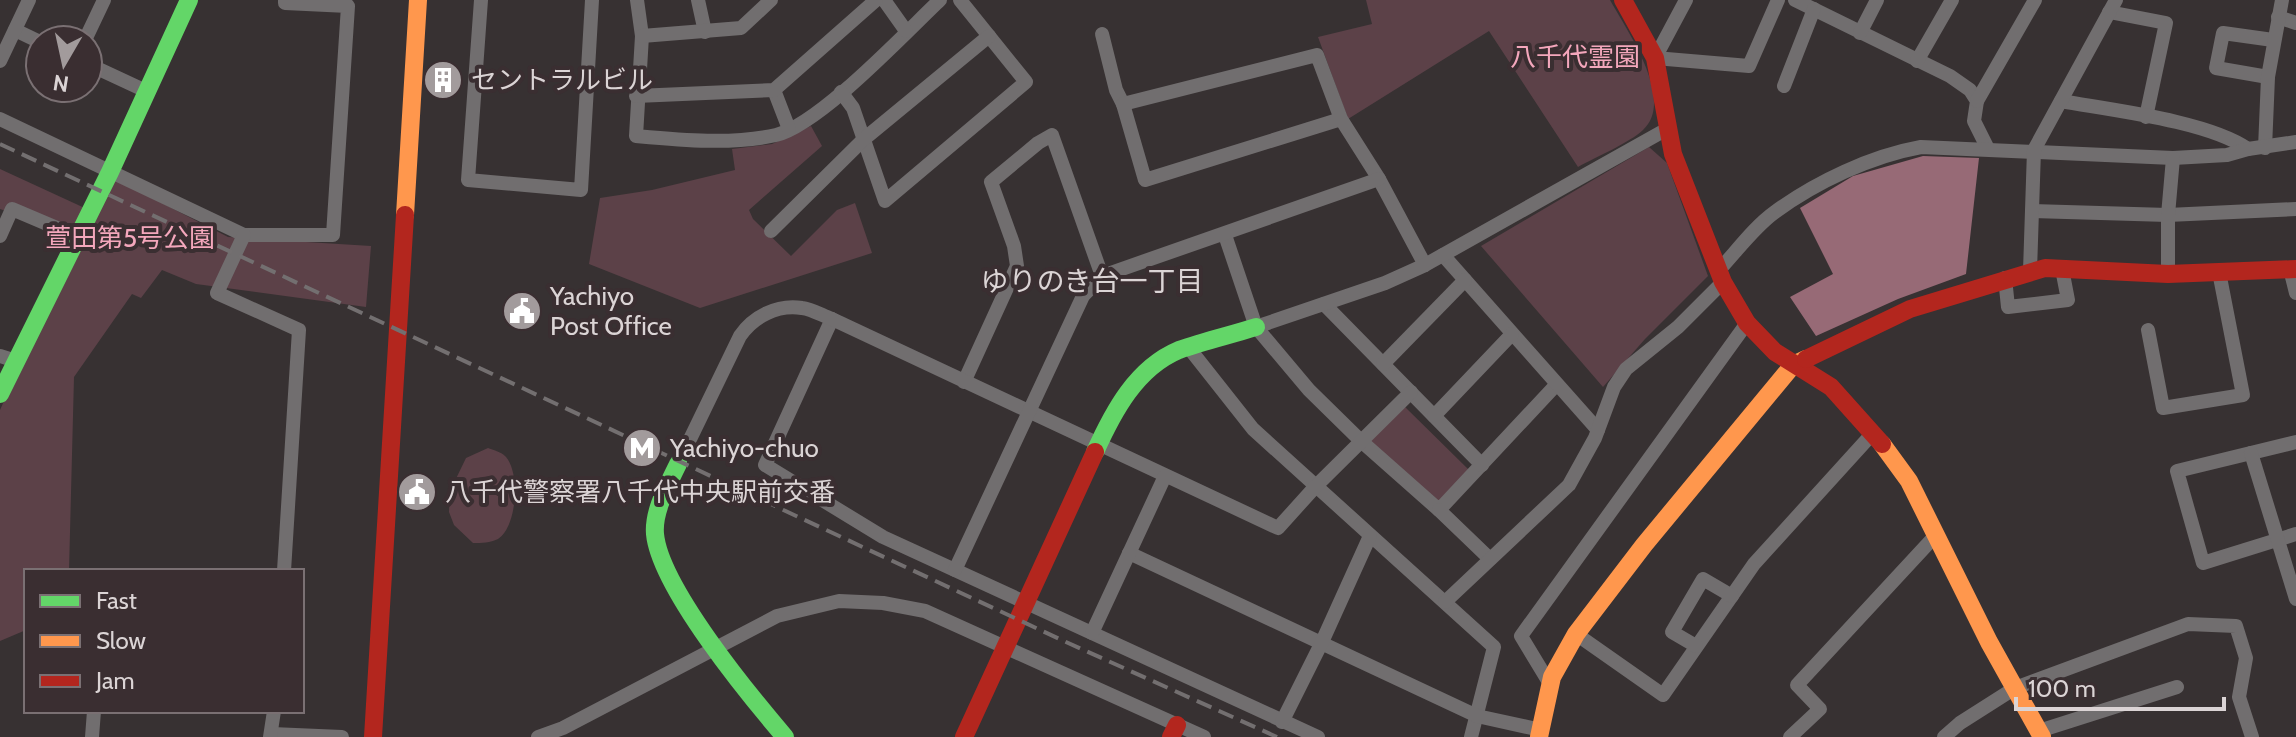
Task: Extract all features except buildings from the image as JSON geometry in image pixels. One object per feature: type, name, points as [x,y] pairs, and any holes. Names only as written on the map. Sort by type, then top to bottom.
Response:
[{"type":"street","points":[[1,54],[29,0]]},
{"type":"street","points":[[93,24],[104,0]]},
{"type":"street","points":[[0,394],[8,359],[78,237],[189,0]]},
{"type":"street","points":[[0,119],[244,235],[333,235],[348,6],[285,3],[285,0]]},
{"type":"street","points":[[373,737],[418,0]]},
{"type":"street","points":[[481,0],[468,180],[581,190],[592,0]]},
{"type":"street","points":[[637,0],[642,36],[636,136],[698,142],[777,134],[817,114],[940,0]]},
{"type":"street","points":[[698,0],[705,32]]},
{"type":"street","points":[[642,36],[741,28],[771,0]]},
{"type":"street","points":[[636,96],[774,90],[876,0]]},
{"type":"street","points":[[884,0],[906,31]]},
{"type":"street","points":[[841,92],[853,108],[885,201],[1026,82],[960,0]]},
{"type":"street","points":[[1623,0],[1655,58],[1673,154],[1721,276],[1747,323],[1775,352],[1831,387],[1873,433],[1909,481],[2040,734],[2177,687]]},
{"type":"street","points":[[1655,58],[1686,0]]},
{"type":"street","points":[[1655,58],[1749,66],[1778,0]]},
{"type":"street","points":[[1795,0],[1950,76],[1970,90],[1977,101]]},
{"type":"street","points":[[1860,33],[1877,0]]},
{"type":"street","points":[[1917,61],[1952,0]]},
{"type":"street","points":[[1988,149],[1974,121],[1977,101],[2035,0]]},
{"type":"street","points":[[2265,148],[2268,77],[2282,0]]},
{"type":"street","points":[[2030,271],[2034,150],[2113,6],[2166,23],[2146,117]]},
{"type":"street","points":[[1784,86],[1814,9]]},
{"type":"street","points":[[2278,17],[2296,23]]},
{"type":"street","points":[[15,30],[24,34]]},
{"type":"street","points":[[2268,77],[2216,68],[2223,33],[2273,40]]},
{"type":"street","points":[[1102,34],[1145,180],[1341,119]]},
{"type":"street","points":[[771,231],[864,139],[989,36]]},
{"type":"street","points":[[1123,104],[1317,55],[1341,119],[1379,179],[1425,265]]},
{"type":"street","points":[[104,71],[146,91]]},
{"type":"street","points":[[774,90],[789,129]]},
{"type":"street","points":[[2061,101],[2146,117],[2233,139],[2248,149]]},
{"type":"street","points":[[964,737],[1098,445],[1118,406],[1138,377],[1168,356],[1385,283],[1425,265],[1667,129]]},
{"type":"street","points":[[964,382],[1017,266],[1014,246],[991,182],[1052,135],[1102,276]]},
{"type":"street","points":[[1445,602],[1569,485],[1598,430],[1614,387],[1626,369],[1678,327],[1773,213],[1846,170],[1921,147],[2173,158],[2227,155],[2296,142]]},
{"type":"street","points":[[2168,274],[2168,215],[2173,158]]},
{"type":"street","points":[[955,570],[1083,296],[1102,276],[1379,179]]},
{"type":"street","points":[[0,236],[12,209],[78,237]]},
{"type":"street","points":[[2032,211],[2168,215],[2296,209]]},
{"type":"street","points":[[244,235],[217,293],[299,330],[284,569]]},
{"type":"street","points":[[1225,235],[1256,327],[1309,390],[1490,559]]},
{"type":"street","points":[[1443,255],[1598,430]]},
{"type":"street","points":[[2005,278],[2008,307],[2068,300],[2062,269]]},
{"type":"street","points":[[1129,553],[1477,716],[1540,733],[1550,684],[1562,655],[1576,634],[1644,545],[1793,365],[1910,309],[2030,271],[2062,269],[2168,274],[2293,269],[2296,293]]},
{"type":"street","points":[[2148,330],[2163,408],[2243,395],[2219,272]]},
{"type":"street","points":[[1383,364],[1465,280]]},
{"type":"street","points":[[1324,304],[1482,465]]},
{"type":"street","points":[[785,737],[750,698],[696,619],[658,553],[655,534],[659,506],[746,327],[765,314],[802,308],[832,319],[1278,528],[1411,392]]},
{"type":"street","points":[[832,319],[765,465],[883,537],[1318,737]]},
{"type":"street","points":[[1550,684],[1521,636],[1747,323]]},
{"type":"street","points":[[1434,416],[1512,334]]},
{"type":"street","points":[[1189,348],[1253,429],[1494,647],[1471,737]]},
{"type":"street","points":[[1439,510],[1556,385]]},
{"type":"street","points":[[1576,634],[1663,695],[1754,564],[1873,433]]},
{"type":"street","points":[[2296,442],[2177,471],[2203,563],[2296,534]]},
{"type":"street","points":[[2251,453],[2296,599]]},
{"type":"street","points":[[1092,633],[1165,476]]},
{"type":"street","points":[[1790,737],[1820,709],[1797,685],[1936,535]]},
{"type":"street","points":[[1282,722],[1370,536]]},
{"type":"street","points":[[1696,646],[1672,632],[1703,579],[1732,596]]},
{"type":"street","points":[[538,737],[563,728],[777,616],[839,601],[883,603],[925,611],[1174,731],[1204,737]]},
{"type":"street","points":[[1944,737],[1960,723],[2015,688],[2188,624],[2236,626],[2246,658],[2239,697],[2252,737]]},
{"type":"street","points":[[92,737],[94,713]]},
{"type":"street","points":[[274,713],[271,735],[342,737]]},
{"type":"green space","name":"八千代霊園","points":[[1366,0],[1610,0],[1645,65],[1654,101],[1652,117],[1637,135],[1578,167],[1489,31],[1348,119],[1318,37],[1372,24]]},
{"type":"green space","points":[[811,126],[822,146],[749,210],[753,219],[791,256],[837,210],[855,203],[872,253],[700,308],[589,264],[600,198],[652,190],[735,170],[732,149],[772,144]]},
{"type":"green space","points":[[1649,147],[1667,163],[1708,276],[1645,339],[1603,387],[1481,246]]},
{"type":"green space","points":[[0,169],[89,210],[77,234],[0,209]]},
{"type":"green space","name":"萱田第5号公園","points":[[111,177],[228,237],[371,246],[366,307],[196,284],[162,270],[141,298],[132,294],[74,377],[69,569],[24,569],[24,631],[0,641],[0,410],[91,209]]},
{"type":"green space","points":[[1404,406],[1469,470],[1442,500],[1436,500],[1371,445],[1369,437]]},
{"type":"green space","points":[[488,448],[503,455],[510,464],[515,486],[513,512],[498,539],[473,543],[454,525],[449,512],[450,491],[466,458]]},
{"type":"shaded area","points":[[1923,156],[1979,158],[1966,274],[1898,299],[1816,336],[1790,297],[1833,274],[1800,208],[1853,176]]},
{"type":"railway","points":[[0,144],[1066,642],[1277,737]]},
{"type":"traffic: fast","points":[[0,394],[110,172],[189,0]]},
{"type":"traffic: fast","points":[[1095,452],[1118,407],[1150,368],[1179,350],[1256,327]]},
{"type":"traffic: fast","points":[[678,464],[656,516],[655,534],[661,556],[672,582],[708,640],[785,737]]},
{"type":"traffic: slow","points":[[405,215],[418,0]]},
{"type":"traffic: slow","points":[[1539,737],[1552,677],[1576,634],[1644,545],[1793,365],[1806,359]]},
{"type":"traffic: slow","points":[[1882,444],[1909,481],[1989,642],[2042,737]]},
{"type":"traffic: jam","points":[[1623,0],[1655,58],[1673,154],[1723,282],[1747,323],[1775,352],[1831,387],[1882,444]]},
{"type":"traffic: jam","points":[[373,737],[405,215]]},
{"type":"traffic: jam","points":[[1806,359],[1910,309],[2045,268],[2168,274],[2296,269]]},
{"type":"traffic: jam","points":[[964,737],[1095,452]]},
{"type":"traffic: jam","points":[[1171,737],[1177,725]]},
{"type":"place","name":"セントラルビル","points":[[443,80]]},
{"type":"place","name":"Yachiyo Post Office","points":[[522,311]]},
{"type":"place","name":"Yachiyo-chuo","points":[[642,448]]},
{"type":"place","name":"八千代警察署八千代中央駅前交番","points":[[417,492]]},
{"type":"district","name":"ゆりのき台一丁目","points":[[1092,281]]}]
